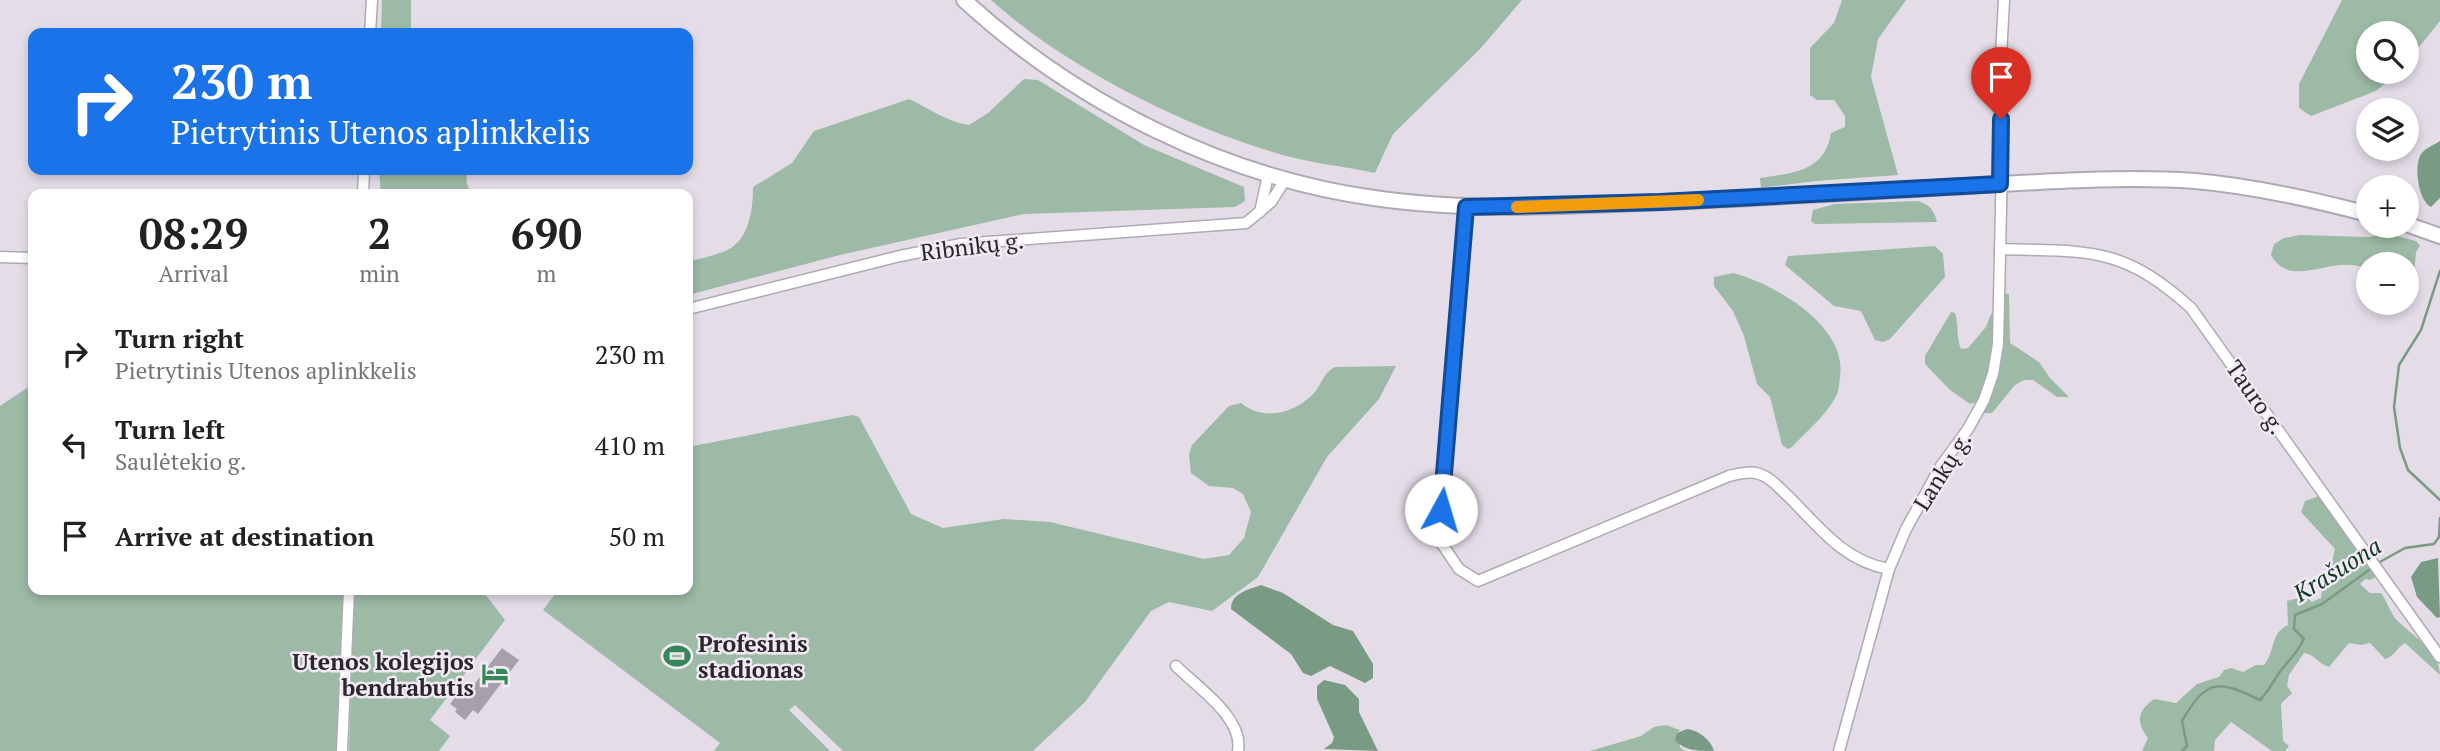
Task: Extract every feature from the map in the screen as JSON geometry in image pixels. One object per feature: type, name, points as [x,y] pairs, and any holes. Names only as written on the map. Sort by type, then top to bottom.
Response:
[{"type":"highway","points":[[964,0],[1041,61],[1112,107],[1183,142],[1268,175],[1372,198],[1466,207],[1660,202],[2130,179],[2196,181],[2254,189],[2356,211]]},
{"type":"highway","points":[[2419,229],[2440,236]]},
{"type":"street","points":[[370,28],[372,0]]},
{"type":"street","name":"Lankų g.","points":[[1839,751],[1889,569],[1906,529],[1935,477],[1984,400],[1993,374],[1998,344],[2002,163],[2000,75],[2004,0]]},
{"type":"street","points":[[1259,213],[1268,175]]},
{"type":"street","points":[[1259,213],[1281,190],[1285,180]]},
{"type":"street","points":[[1466,207],[1438,538],[1459,569],[1478,581],[1729,476],[1746,472],[1758,473],[1773,482],[1847,554],[1870,566],[1889,569]]},
{"type":"street","name":"Ribnikų g.","points":[[693,308],[900,256],[961,244],[1236,225],[1246,223],[1259,213]]},
{"type":"street","name":"Tauro g.","points":[[2000,249],[2085,252],[2117,258],[2141,268],[2191,307],[2440,657]]},
{"type":"street","points":[[0,257],[28,258]]},
{"type":"street","points":[[342,751],[349,595]]},
{"type":"street","points":[[1176,666],[1233,721],[1240,739],[1238,751]]},
{"type":"shaded area","points":[[382,0],[411,0],[411,28],[381,28]]},
{"type":"shaded area","points":[[991,0],[1522,0],[1481,48],[1393,134],[1375,173],[1276,153],[1163,110],[1125,91],[1054,48]]},
{"type":"shaded area","points":[[1842,0],[1906,0],[1878,39],[1871,77],[1898,175],[1761,188],[1760,178],[1795,172],[1814,163],[1828,146],[1831,133],[1845,127],[1845,116],[1834,100],[1817,100],[1810,95],[1810,48],[1834,23]]},
{"type":"shaded area","points":[[2342,0],[2440,0],[2440,21],[2419,47],[2419,21],[2356,21],[2356,84],[2384,84],[2376,91],[2311,116],[2299,108],[2299,84]]},
{"type":"shaded area","points":[[1024,79],[1038,80],[1144,145],[1244,187],[1245,201],[1235,207],[1024,214],[840,255],[693,294],[693,261],[721,253],[737,243],[749,220],[753,187],[792,163],[814,131],[909,99],[946,118],[969,125],[988,113]]},
{"type":"shaded area","points":[[2440,141],[2440,198],[2431,207],[2423,198],[2417,175],[2419,160],[2427,148]]},
{"type":"shaded area","points":[[379,175],[467,175],[470,189],[381,189]]},
{"type":"shaded area","points":[[1918,201],[1931,209],[1937,222],[1815,224],[1811,221],[1813,210],[1835,204]]},
{"type":"shaded area","points":[[2300,235],[2405,238],[2416,241],[2420,246],[2416,252],[2356,252],[2356,266],[2337,265],[2312,270],[2289,270],[2279,265],[2271,255],[2274,244],[2284,238]]},
{"type":"shaded area","points":[[1935,246],[1943,254],[1945,277],[1890,339],[1883,342],[1875,340],[1861,311],[1834,306],[1785,265],[1788,256]]},
{"type":"shaded area","points":[[1733,273],[1769,287],[1805,310],[1833,341],[1839,358],[1839,388],[1831,405],[1788,449],[1782,445],[1770,397],[1757,384],[1744,336],[1733,311],[1714,286],[1714,277]]},
{"type":"shaded area","points":[[2001,293],[2009,294],[2010,343],[2039,362],[2069,397],[2057,397],[2033,380],[2024,380],[2015,385],[1992,413],[1981,413],[1997,377]]},
{"type":"shaded area","points":[[1951,312],[1955,313],[1961,349],[1968,348],[1995,312],[1993,347],[1988,370],[1976,402],[1970,404],[1950,390],[1925,364],[1925,356]]},
{"type":"shaded area","points":[[1396,366],[1379,399],[1327,457],[1258,577],[1212,611],[1169,602],[1151,611],[1085,702],[1033,751],[843,751],[795,705],[789,710],[830,751],[714,751],[720,743],[543,610],[554,595],[693,595],[693,446],[852,415],[859,417],[911,514],[943,528],[1004,519],[1050,522],[1204,559],[1229,555],[1244,538],[1251,512],[1243,494],[1233,488],[1209,486],[1191,473],[1189,455],[1192,445],[1229,406],[1241,403],[1250,409],[1270,413],[1289,410],[1315,392],[1328,372],[1335,367]]},
{"type":"shaded area","points":[[28,387],[28,595],[343,595],[336,751],[0,751],[0,406]]},
{"type":"shaded area","points":[[2319,496],[2376,577],[2365,579],[2360,584],[2370,593],[2381,593],[2395,618],[2430,650],[2439,666],[2440,675],[2405,643],[2385,659],[2370,643],[2349,643],[2329,667],[2304,653],[2289,675],[2287,686],[2292,693],[2281,704],[2283,741],[2289,746],[2285,751],[2272,751],[2231,722],[2215,740],[2214,751],[2142,751],[2148,738],[2141,726],[2140,717],[2149,703],[2154,699],[2176,703],[2197,684],[2219,677],[2224,670],[2231,668],[2243,672],[2256,665],[2264,665],[2278,633],[2288,625],[2287,601],[2306,596],[2312,602],[2321,598],[2322,585],[2337,575],[2336,571],[2330,570],[2335,549],[2301,512],[2305,501]]},
{"type":"shaded area","points":[[2438,558],[2440,617],[2437,618],[2417,597],[2411,577],[2421,562]]},
{"type":"shaded area","points":[[1261,585],[1283,593],[1333,625],[1353,631],[1373,664],[1373,678],[1365,683],[1330,666],[1311,676],[1303,673],[1291,654],[1231,609],[1237,596]]},
{"type":"shaded area","points":[[354,595],[486,595],[505,620],[430,720],[450,736],[439,751],[349,751]]},
{"type":"shaded area","points":[[1324,680],[1345,685],[1359,699],[1359,712],[1378,751],[1324,749],[1332,743],[1334,737],[1317,699],[1317,686]]},
{"type":"shaded area","points":[[1666,725],[1680,730],[1677,733],[1680,747],[1685,751],[1590,751],[1641,736],[1654,727]]},
{"type":"shaded area","points":[[1687,729],[1704,736],[1714,751],[1692,750],[1679,744],[1675,740],[1677,733]]},
{"type":"building","name":"Utenos kolegijos bendrabutis","points":[[502,648],[519,660],[478,714],[473,710],[465,720],[450,704],[463,687],[469,691]]},
{"type":"waterway","name":"Krašuona","points":[[2440,271],[2421,330],[2399,365],[2394,407],[2400,448],[2408,470],[2440,500]]},
{"type":"waterway","name":"Krašuona","points":[[2378,563],[2405,548],[2434,544],[2439,537],[2440,518]]},
{"type":"waterway","name":"Krašuona","points":[[2182,751],[2187,746],[2182,721],[2199,697],[2207,690],[2223,687],[2260,700],[2304,639],[2294,629],[2295,615],[2322,604],[2373,567]]},
{"type":"slow traffic","points":[[1517,207],[1698,200]]},
{"type":"place","name":"Profesinis stadionas","points":[[677,656]]},
{"type":"place","name":"Utenos kolegijos bendrabutis","points":[[495,674]]},
{"type":"route","points":[[1441,510],[1466,207],[1660,202],[2000,184],[2001,119]]}]
